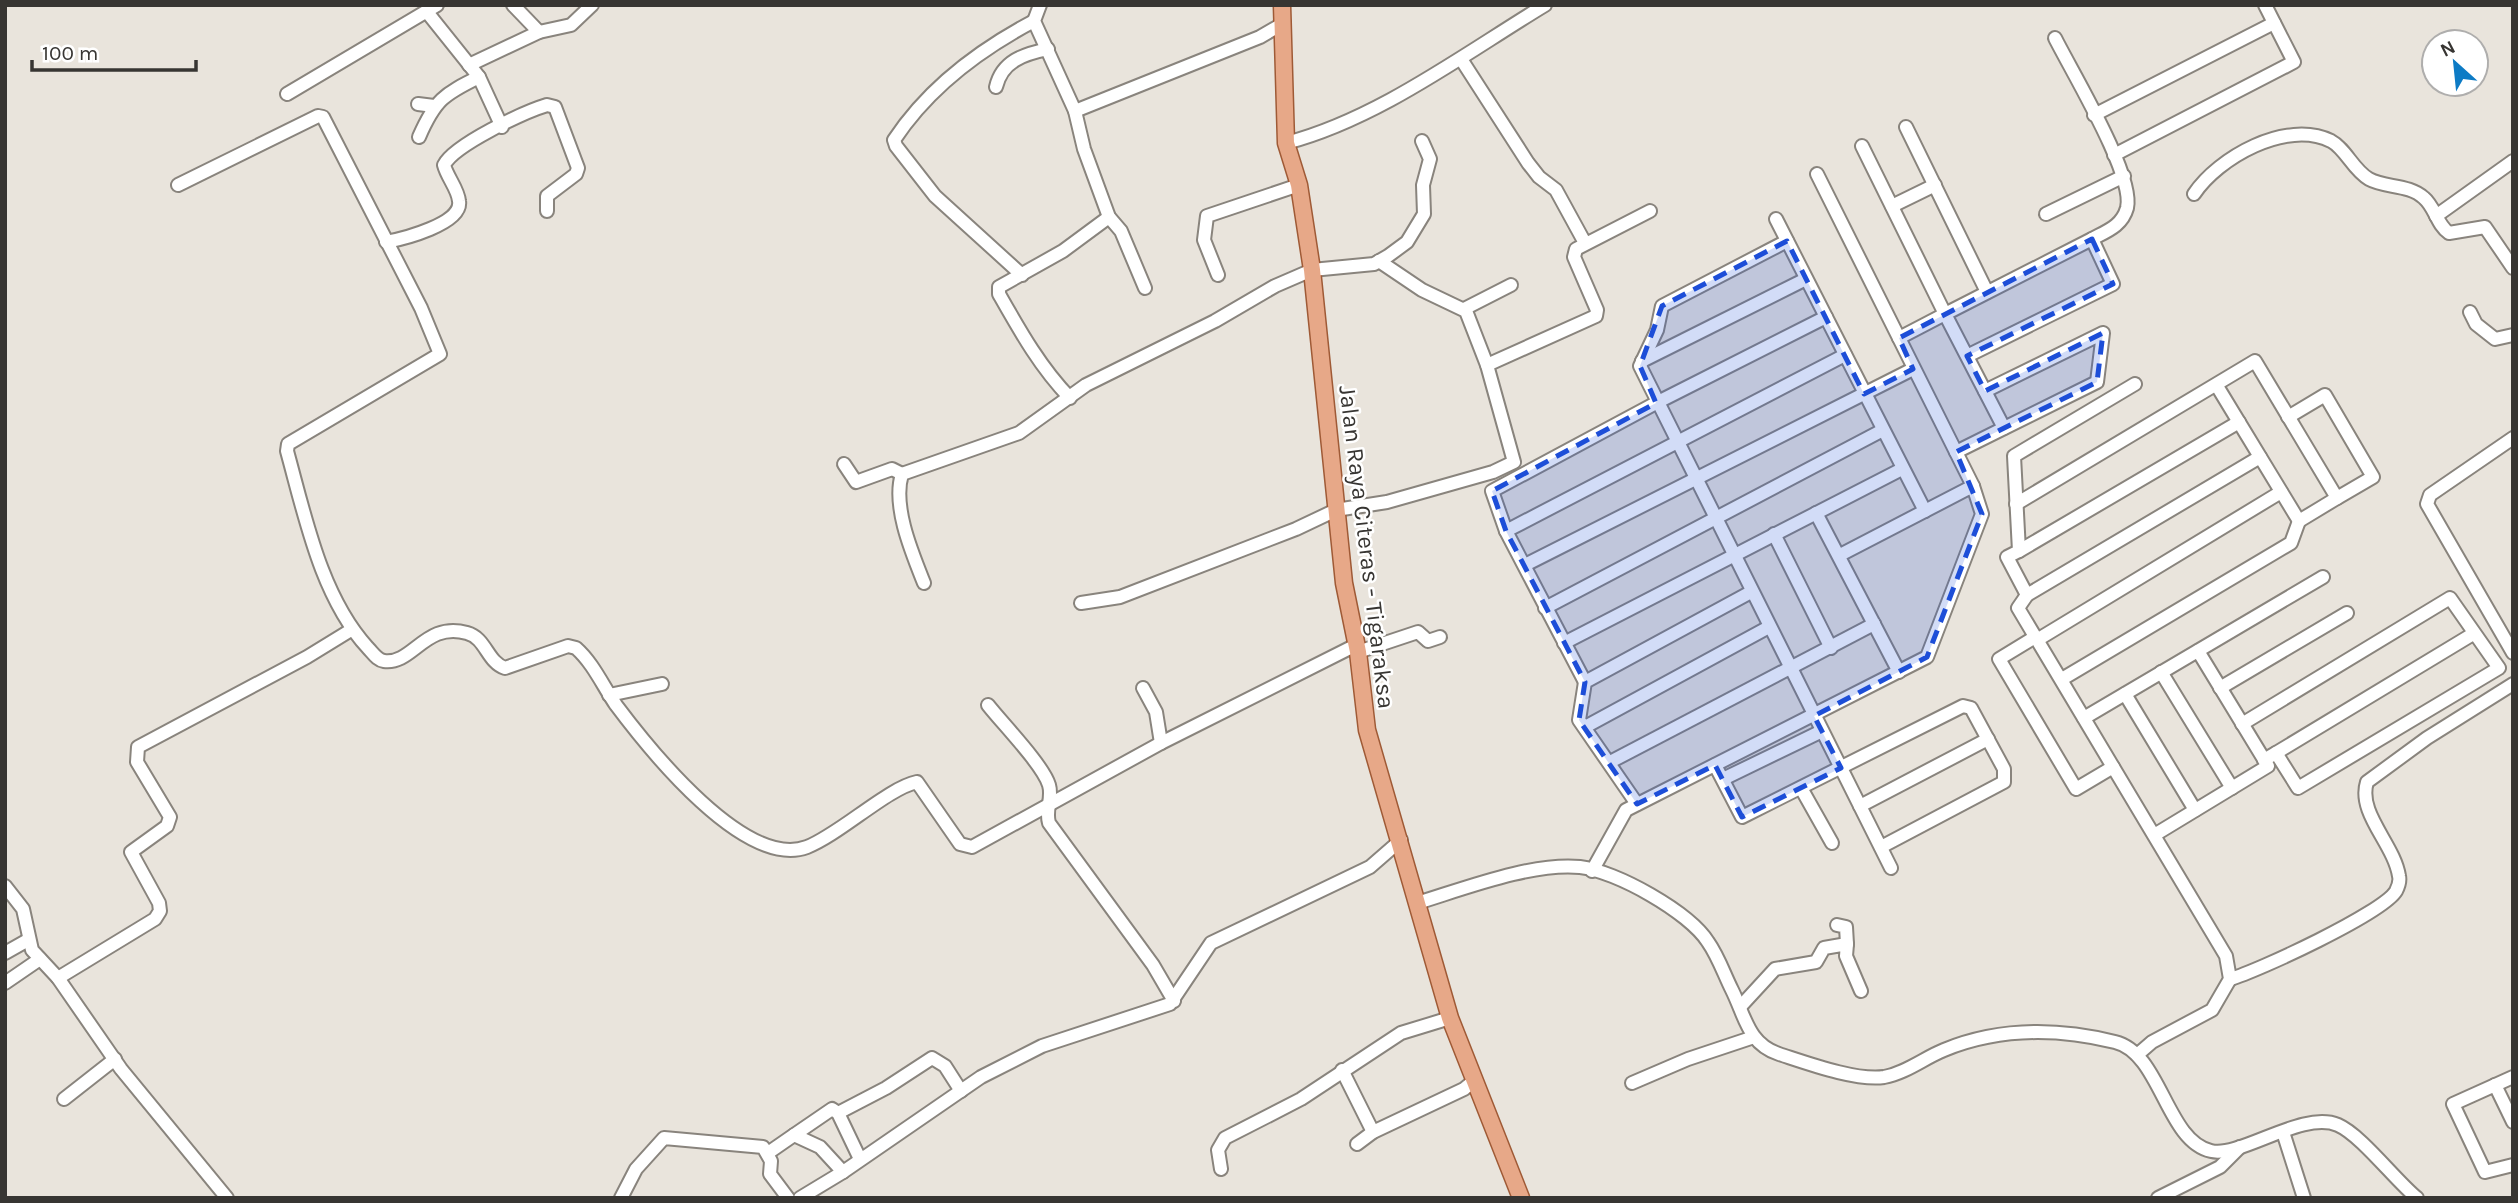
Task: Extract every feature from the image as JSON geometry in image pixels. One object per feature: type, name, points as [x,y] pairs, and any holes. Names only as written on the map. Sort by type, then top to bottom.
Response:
[{"type":"main road","name":"Jalan Raya Citeras - Tigaraksa","points":[[1282,5],[1286,143],[1299,185],[1312,270],[1344,583],[1357,649],[1367,730],[1450,1018],[1521,1198]]},
{"type":"street","points":[[513,5],[539,32]]},
{"type":"street","points":[[469,65],[539,32],[571,25],[592,5]]},
{"type":"street","points":[[1022,275],[935,196],[894,140],[910,119],[965,61],[988,45],[1034,21],[1040,5]]},
{"type":"street","points":[[1286,143],[1352,121],[1461,59],[1545,5]]},
{"type":"street","points":[[2114,155],[2294,62],[2264,5]]},
{"type":"street","points":[[287,94],[432,9],[479,77],[502,127]]},
{"type":"street","points":[[1034,21],[1075,111],[1084,149],[1109,217],[1121,230],[1145,288]]},
{"type":"street","points":[[1075,111],[1260,37],[1284,23]]},
{"type":"street","points":[[2094,115],[2274,23]]},
{"type":"street","points":[[1899,338],[2118,225],[2127,209],[2128,192],[2124,176],[2055,38]]},
{"type":"street","points":[[996,87],[999,76],[1010,63],[1023,54],[1048,49]]},
{"type":"street","points":[[1461,59],[1528,163],[1539,177],[1556,190],[1585,243]]},
{"type":"street","points":[[419,136],[434,106],[446,93],[479,77]]},
{"type":"street","points":[[418,104],[434,106]]},
{"type":"street","points":[[386,242],[438,226],[453,216],[460,200],[446,173],[444,165],[447,159],[547,105],[555,107],[559,115],[578,168],[576,174],[547,196],[547,211]]},
{"type":"street","points":[[178,185],[318,116],[323,117],[440,354],[292,439],[287,447],[306,516],[330,583],[351,630],[379,659],[386,662],[398,658],[441,630],[450,629],[479,639],[498,666],[505,668],[568,646],[583,655],[609,695],[691,794],[762,846],[778,849],[807,847],[914,782],[922,786],[960,844],[967,847],[975,845],[1161,743],[1357,649],[1418,632],[1428,640],[1440,637]]},
{"type":"street","points":[[1906,127],[1987,292]]},
{"type":"street","points":[[2194,194],[2230,160],[2268,142],[2299,134],[2332,141],[2370,180],[2418,194],[2426,199],[2449,233],[2485,227],[2513,268]]},
{"type":"street","points":[[844,464],[856,482],[892,469],[902,474],[1019,433],[1086,385],[1312,270],[1379,261],[1407,243],[1424,214],[1423,186],[1430,159],[1422,141]]},
{"type":"street","points":[[1862,146],[2004,428]]},
{"type":"street","points":[[2436,216],[2513,161]]},
{"type":"street","points":[[1592,870],[1626,810],[1927,657],[1982,514],[1973,486],[1817,174]]},
{"type":"street","points":[[2046,214],[2124,176]]},
{"type":"street","points":[[1219,275],[1204,240],[1207,216],[1299,185]]},
{"type":"street","points":[[1892,206],[1935,185]]},
{"type":"street","points":[[1487,365],[1596,316],[1597,310],[1574,257],[1576,249],[1650,211]]},
{"type":"street","points":[[1070,398],[1049,377],[999,294],[999,286],[1063,251],[1109,217]]},
{"type":"street","points":[[1776,219],[1925,511]]},
{"type":"street","points":[[1966,356],[2113,284],[2092,239]]},
{"type":"street","points":[[1787,241],[1661,306],[1657,330],[1642,361],[1643,377],[1891,868]]},
{"type":"street","points":[[1081,603],[1120,597],[1296,529],[1336,510],[1387,502],[1493,472],[1514,462],[1487,365],[1464,309],[1422,290],[1379,261]]},
{"type":"street","points":[[1642,361],[1806,279]]},
{"type":"street","points":[[1464,309],[1511,285]]},
{"type":"street","points":[[2470,312],[2476,324],[2494,339],[2513,335]]},
{"type":"street","points":[[1637,804],[1579,720],[1585,682],[1506,531],[1492,491],[1656,402],[1826,317]]},
{"type":"street","points":[[1956,452],[2097,382],[2102,333],[1986,391]]},
{"type":"street","points":[[1506,531],[1675,440],[1845,355]]},
{"type":"street","points":[[2016,504],[2255,361],[2337,498]]},
{"type":"street","points":[[1525,565],[1913,369]]},
{"type":"street","points":[[2018,551],[2014,456],[2135,384]]},
{"type":"street","points":[[2217,386],[2299,522]]},
{"type":"street","points":[[2062,679],[2291,543],[2299,522],[2373,477],[2325,396],[2288,417]]},
{"type":"street","points":[[2027,595],[2007,557],[2239,422]]},
{"type":"street","points":[[1545,608],[1883,430]]},
{"type":"street","points":[[2513,438],[2430,495],[2427,504],[2513,653]]},
{"type":"street","points":[[2137,1055],[2152,1042],[2212,1010],[2230,979],[2226,956],[2018,608],[2027,595],[2260,457]]},
{"type":"street","points":[[1564,643],[1902,469]]},
{"type":"street","points":[[902,474],[903,519],[908,546],[924,583]]},
{"type":"street","points":[[1840,555],[1973,486]]},
{"type":"street","points":[[2113,767],[2076,789],[1999,659],[2281,492]]},
{"type":"street","points":[[1816,513],[1899,673]]},
{"type":"street","points":[[1774,534],[1831,648]]},
{"type":"street","points":[[2084,718],[2323,577]]},
{"type":"street","points":[[1585,682],[1751,592]]},
{"type":"street","points":[[2242,724],[2450,598],[2473,634],[2479,636],[2498,668],[2298,788],[2276,753]]},
{"type":"street","points":[[2220,688],[2347,613]]},
{"type":"street","points":[[1610,762],[1791,670],[1874,624]]},
{"type":"street","points":[[1585,727],[1769,627]]},
{"type":"street","points":[[58,978],[155,919],[160,911],[151,887],[130,855],[136,845],[167,826],[170,817],[137,762],[138,747],[307,657],[351,630]]},
{"type":"street","points":[[2264,760],[2473,634]]},
{"type":"street","points":[[2155,834],[2268,766],[2198,651]]},
{"type":"street","points":[[2161,672],[2232,788]]},
{"type":"street","points":[[609,695],[662,684]]},
{"type":"street","points":[[2230,979],[2253,973],[2320,938],[2371,910],[2396,891],[2400,878],[2390,848],[2364,798],[2367,782],[2427,738],[2513,684]]},
{"type":"street","points":[[1143,688],[1156,712],[1161,743]]},
{"type":"street","points":[[2125,694],[2195,810]]},
{"type":"street","points":[[988,705],[1046,779],[1051,796],[1048,807],[1049,823],[1153,965],[1174,1001]]},
{"type":"street","points":[[1715,765],[1742,817],[1963,706],[1973,710],[2004,769],[2004,782],[1881,847]]},
{"type":"street","points":[[1723,779],[1822,731]]},
{"type":"street","points":[[1860,806],[1987,739]]},
{"type":"street","points":[[1801,788],[1832,843]]},
{"type":"street","points":[[800,1198],[961,1091],[1042,1046],[1174,1001],[1211,943],[1370,867],[1401,841]]},
{"type":"street","points":[[1417,903],[1514,874],[1580,867],[1592,870],[1618,879],[1671,908],[1707,939],[1740,1007],[1751,1038],[1776,1053],[1860,1077],[1885,1077],[1944,1050],[1976,1040],[2036,1030],[2119,1043],[2137,1055],[2187,1135],[2198,1147],[2220,1152],[2315,1122],[2338,1125],[2359,1140],[2399,1183],[2417,1198]]},
{"type":"street","points":[[5,886],[23,909],[28,921],[28,940],[40,959],[58,978],[114,1059],[227,1198]]},
{"type":"street","points":[[1837,925],[1846,927],[1846,956],[1861,991]]},
{"type":"street","points":[[5,953],[28,940]]},
{"type":"street","points":[[1740,1007],[1775,969],[1814,963],[1824,948],[1847,944]]},
{"type":"street","points":[[5,983],[40,959]]},
{"type":"street","points":[[1221,1169],[1218,1150],[1225,1138],[1301,1099],[1401,1033],[1450,1018]]},
{"type":"street","points":[[1632,1083],[1688,1059],[1751,1038]]},
{"type":"street","points":[[768,1153],[828,1110],[838,1112],[886,1088],[932,1058],[945,1066],[961,1091]]},
{"type":"street","points":[[64,1099],[114,1059]]},
{"type":"street","points":[[1342,1070],[1373,1132]]},
{"type":"street","points":[[2513,1077],[2453,1104],[2485,1172],[2513,1165]]},
{"type":"street","points":[[1357,1143],[1373,1132],[1464,1089],[1475,1080]]},
{"type":"street","points":[[2495,1085],[2513,1122]]},
{"type":"street","points":[[838,1112],[860,1159]]},
{"type":"street","points":[[2283,1132],[2304,1198]]},
{"type":"street","points":[[794,1135],[820,1147],[842,1172]]},
{"type":"street","points":[[621,1198],[636,1169],[664,1138],[763,1147],[768,1153],[770,1174],[788,1198]]},
{"type":"street","points":[[2158,1198],[2220,1167],[2243,1144]]},
{"type":"highlighted area","points":[[2092,239],[2113,284],[1967,356],[1985,391],[2103,333],[2097,382],[1956,452],[1982,514],[1927,657],[1814,716],[1841,768],[1742,817],[1715,765],[1637,804],[1579,720],[1585,682],[1506,531],[1492,491],[1656,403],[1640,366],[1662,306],[1787,241],[1864,394],[1913,369],[1899,338]]}]
